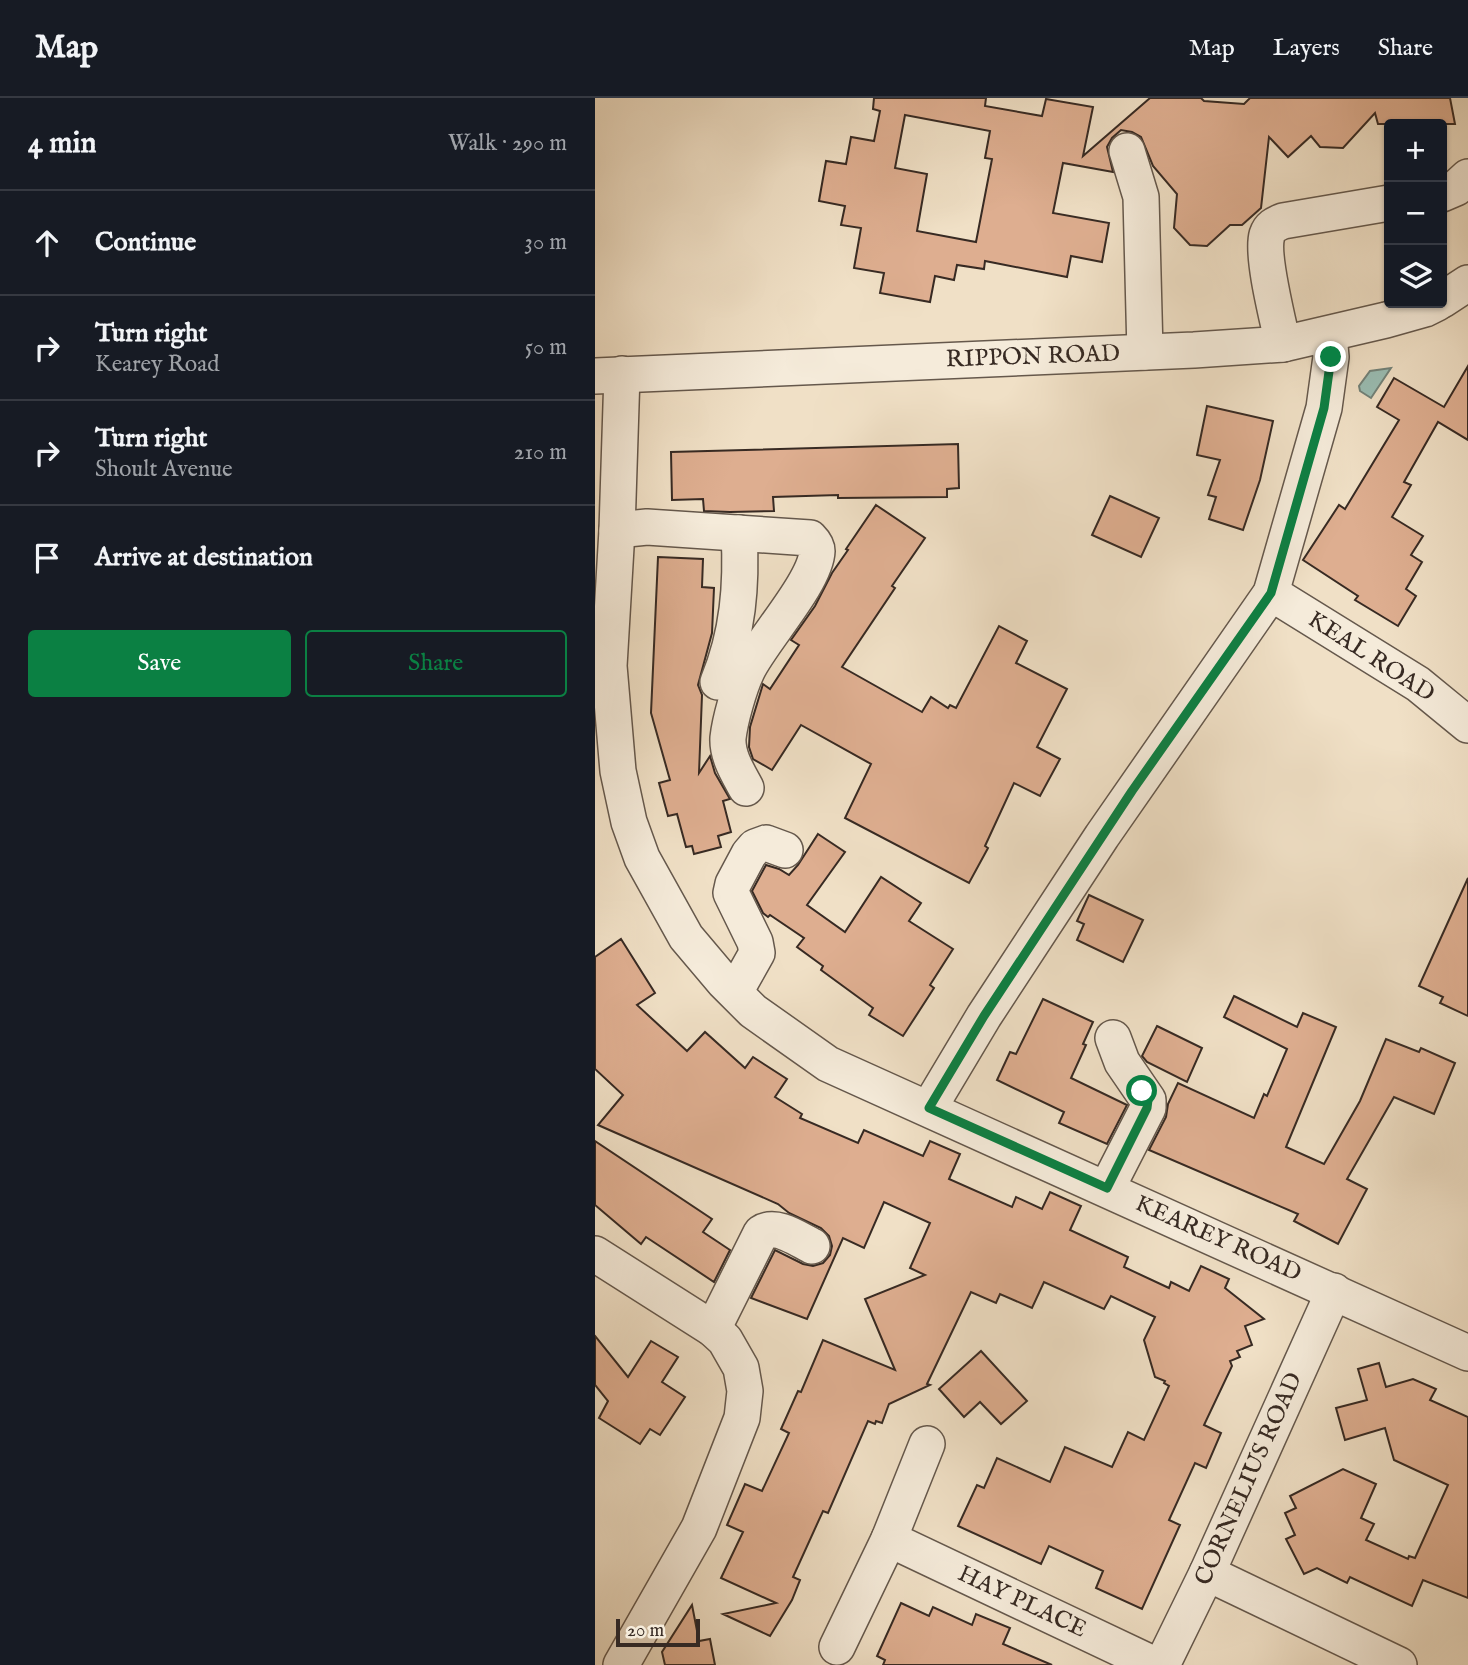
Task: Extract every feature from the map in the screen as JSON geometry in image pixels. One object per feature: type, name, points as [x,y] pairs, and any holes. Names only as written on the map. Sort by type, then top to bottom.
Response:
[{"type":"street","points":[[1127,151],[1141,197],[1145,352]]},
{"type":"street","points":[[1447,192],[1468,177]]},
{"type":"street","points":[[1283,344],[1267,256],[1267,234],[1272,226],[1283,220],[1384,204]]},
{"type":"street","name":"RIPPON ROAD","points":[[609,375],[1283,344],[1329,335],[1452,299]]},
{"type":"street","points":[[929,1108],[984,1016],[1132,791],[1271,593],[1324,408],[1331,357],[1329,335]]},
{"type":"street","name":"KEAREY ROAD","points":[[609,375],[617,530],[602,667],[629,822],[642,858],[686,937],[753,1011],[828,1064],[1468,1353]]},
{"type":"street","points":[[617,530],[647,527],[739,533],[810,538],[815,543],[817,551],[809,575],[757,654],[741,686],[728,739],[731,760],[746,788]]},
{"type":"street","points":[[719,682],[736,623],[739,533]]},
{"type":"street","name":"KEAL ROAD","points":[[1271,593],[1418,684],[1468,725]]},
{"type":"street","points":[[735,992],[757,953],[755,942],[733,901],[733,884],[755,847],[766,842],[785,850]]},
{"type":"street","points":[[1107,1188],[1147,1108],[1148,1100],[1122,1062],[1113,1038]]},
{"type":"street","points":[[713,1329],[761,1233],[770,1229],[782,1232],[812,1246]]},
{"type":"street","points":[[595,1254],[713,1329],[725,1340],[741,1368],[745,1391],[742,1418],[699,1528],[621,1665]]},
{"type":"street","name":"CORNELIUS ROAD","points":[[1162,1665],[1207,1573],[1334,1291]]},
{"type":"street","points":[[837,1647],[889,1539],[927,1444]]},
{"type":"street","name":"HAY PLACE","points":[[889,1539],[1155,1665]]},
{"type":"street","points":[[1207,1573],[1399,1665]]},
{"type":"water","points":[[1391,368],[1371,398],[1360,391],[1359,386],[1370,371]]},
{"type":"building","points":[[874,98],[986,98],[985,106],[1042,116],[1046,99],[1093,107],[1083,156],[1150,98],[1201,98],[1204,101],[1244,104],[1250,98],[1450,98],[1455,124],[1447,124],[1447,119],[1384,119],[1384,124],[1378,124],[1375,113],[1343,148],[1320,147],[1311,136],[1288,157],[1269,137],[1261,208],[1242,225],[1230,225],[1207,246],[1190,245],[1174,228],[1177,194],[1153,166],[1141,137],[1121,130],[1107,147],[1113,172],[1063,163],[1053,213],[1109,223],[1102,262],[1071,256],[1067,277],[985,261],[984,269],[957,265],[954,280],[935,276],[930,302],[880,293],[884,273],[854,268],[861,228],[841,225],[845,206],[819,201],[826,161],[846,164],[851,137],[874,141],[880,111],[873,109]],"holes":[[[905,115],[990,131],[985,158],[992,159],[976,242],[917,231],[927,174],[895,168]]]},
{"type":"building","points":[[1468,366],[1468,440],[1438,422],[1404,482],[1411,485],[1392,517],[1423,536],[1411,555],[1422,562],[1406,589],[1416,596],[1398,626],[1355,600],[1358,596],[1303,560],[1339,505],[1345,509],[1399,420],[1377,407],[1394,378],[1444,407]]},
{"type":"building","points":[[1207,406],[1273,421],[1260,480],[1243,530],[1209,519],[1216,497],[1208,495],[1220,460],[1197,455]]},
{"type":"building","points":[[958,444],[959,488],[947,489],[947,497],[773,497],[774,511],[730,512],[704,511],[703,499],[672,500],[671,452]]},
{"type":"building","points":[[1110,496],[1159,518],[1141,557],[1092,535]]},
{"type":"building","points":[[876,505],[925,538],[842,667],[922,712],[931,697],[948,708],[950,705],[956,708],[999,626],[1027,641],[1016,663],[1067,689],[1037,747],[1060,759],[1040,796],[1014,783],[985,846],[988,848],[969,883],[845,818],[871,764],[801,725],[772,770],[753,759],[749,747],[750,727],[763,684],[770,689],[799,645],[791,640],[815,606],[832,573],[848,550],[846,549]]},
{"type":"building","points":[[658,557],[703,559],[702,587],[714,588],[712,633],[698,685],[702,695],[699,773],[710,756],[715,773],[730,799],[723,801],[731,832],[718,836],[721,847],[694,854],[692,846],[686,847],[677,814],[668,816],[659,783],[670,780],[651,713]]},
{"type":"building","points":[[818,834],[845,852],[807,905],[845,932],[881,877],[921,903],[909,921],[953,949],[930,985],[934,988],[903,1036],[869,1015],[873,1008],[821,970],[823,966],[797,947],[804,938],[763,913],[752,891],[766,865],[789,875]]},
{"type":"building","points":[[1468,878],[1468,1016],[1440,1003],[1443,997],[1419,986]]},
{"type":"building","points":[[1089,895],[1143,920],[1123,962],[1077,940],[1084,924],[1077,921]]},
{"type":"building","points":[[621,939],[655,993],[637,1005],[687,1051],[705,1032],[745,1068],[753,1057],[787,1079],[775,1097],[802,1114],[800,1118],[858,1143],[864,1130],[923,1156],[930,1141],[960,1154],[949,1179],[1012,1207],[1016,1197],[1042,1209],[1050,1192],[1081,1206],[1070,1230],[1128,1257],[1124,1267],[1169,1288],[1171,1282],[1189,1291],[1201,1266],[1229,1279],[1225,1288],[1264,1319],[1245,1326],[1252,1345],[1237,1351],[1240,1357],[1230,1361],[1232,1366],[1204,1425],[1221,1433],[1206,1468],[1195,1463],[1169,1520],[1180,1525],[1142,1609],[1096,1588],[1103,1571],[1049,1546],[1041,1564],[958,1526],[977,1485],[984,1488],[997,1458],[1050,1482],[1065,1447],[1112,1467],[1128,1432],[1144,1440],[1169,1386],[1155,1377],[1144,1340],[1155,1317],[1111,1296],[1104,1309],[1044,1282],[1032,1308],[1000,1294],[996,1303],[971,1292],[927,1384],[930,1385],[889,1404],[882,1423],[868,1421],[828,1513],[823,1511],[793,1577],[800,1580],[792,1600],[770,1636],[723,1614],[776,1603],[721,1578],[743,1532],[727,1525],[745,1484],[762,1491],[789,1433],[781,1429],[798,1391],[801,1392],[823,1340],[895,1370],[865,1299],[925,1275],[910,1268],[930,1223],[884,1202],[864,1248],[843,1238],[807,1319],[751,1298],[775,1250],[813,1266],[823,1263],[830,1255],[832,1246],[829,1236],[821,1228],[789,1213],[778,1204],[598,1125],[623,1095],[595,1069],[595,957]]},
{"type":"building","points":[[1234,996],[1297,1027],[1303,1013],[1336,1027],[1286,1147],[1324,1164],[1360,1101],[1386,1039],[1419,1052],[1421,1048],[1455,1063],[1434,1114],[1394,1097],[1347,1179],[1367,1189],[1338,1244],[1294,1221],[1298,1214],[1149,1150],[1166,1117],[1168,1104],[1178,1083],[1254,1118],[1264,1094],[1267,1096],[1287,1049],[1224,1017]]},
{"type":"building","points":[[1043,999],[1093,1022],[1071,1078],[1127,1105],[1107,1144],[1059,1123],[1064,1112],[997,1080],[1010,1052],[1016,1054]]},
{"type":"building","points":[[1157,1026],[1202,1048],[1187,1082],[1147,1062],[1142,1056]]},
{"type":"building","points":[[595,1141],[712,1219],[703,1232],[730,1250],[714,1282],[646,1237],[641,1244],[595,1205]]},
{"type":"building","points":[[595,1336],[628,1377],[651,1341],[678,1357],[662,1382],[685,1397],[660,1435],[650,1429],[640,1444],[599,1418],[608,1401],[595,1385]]},
{"type":"building","points":[[981,1351],[1027,1401],[1001,1424],[980,1402],[964,1417],[939,1389]]},
{"type":"building","points":[[1379,1363],[1386,1387],[1413,1379],[1436,1389],[1430,1400],[1468,1417],[1468,1598],[1423,1580],[1412,1606],[1350,1577],[1347,1583],[1317,1568],[1304,1574],[1286,1539],[1295,1535],[1285,1513],[1296,1508],[1290,1496],[1343,1469],[1376,1484],[1361,1518],[1374,1524],[1366,1540],[1408,1559],[1409,1556],[1415,1558],[1448,1485],[1394,1460],[1385,1428],[1345,1440],[1336,1408],[1367,1400],[1358,1369]]},
{"type":"building","points":[[901,1603],[929,1616],[933,1607],[972,1625],[976,1614],[1010,1628],[1003,1644],[1052,1665],[883,1665],[885,1660],[877,1656]]},
{"type":"building","points":[[692,1605],[699,1641],[710,1639],[715,1665],[665,1665],[662,1652]]},
{"type":"route","points":[[1142,1091],[1148,1100],[1147,1108],[1107,1188],[929,1108],[984,1016],[1132,791],[1271,593],[1324,408],[1331,357]]}]
